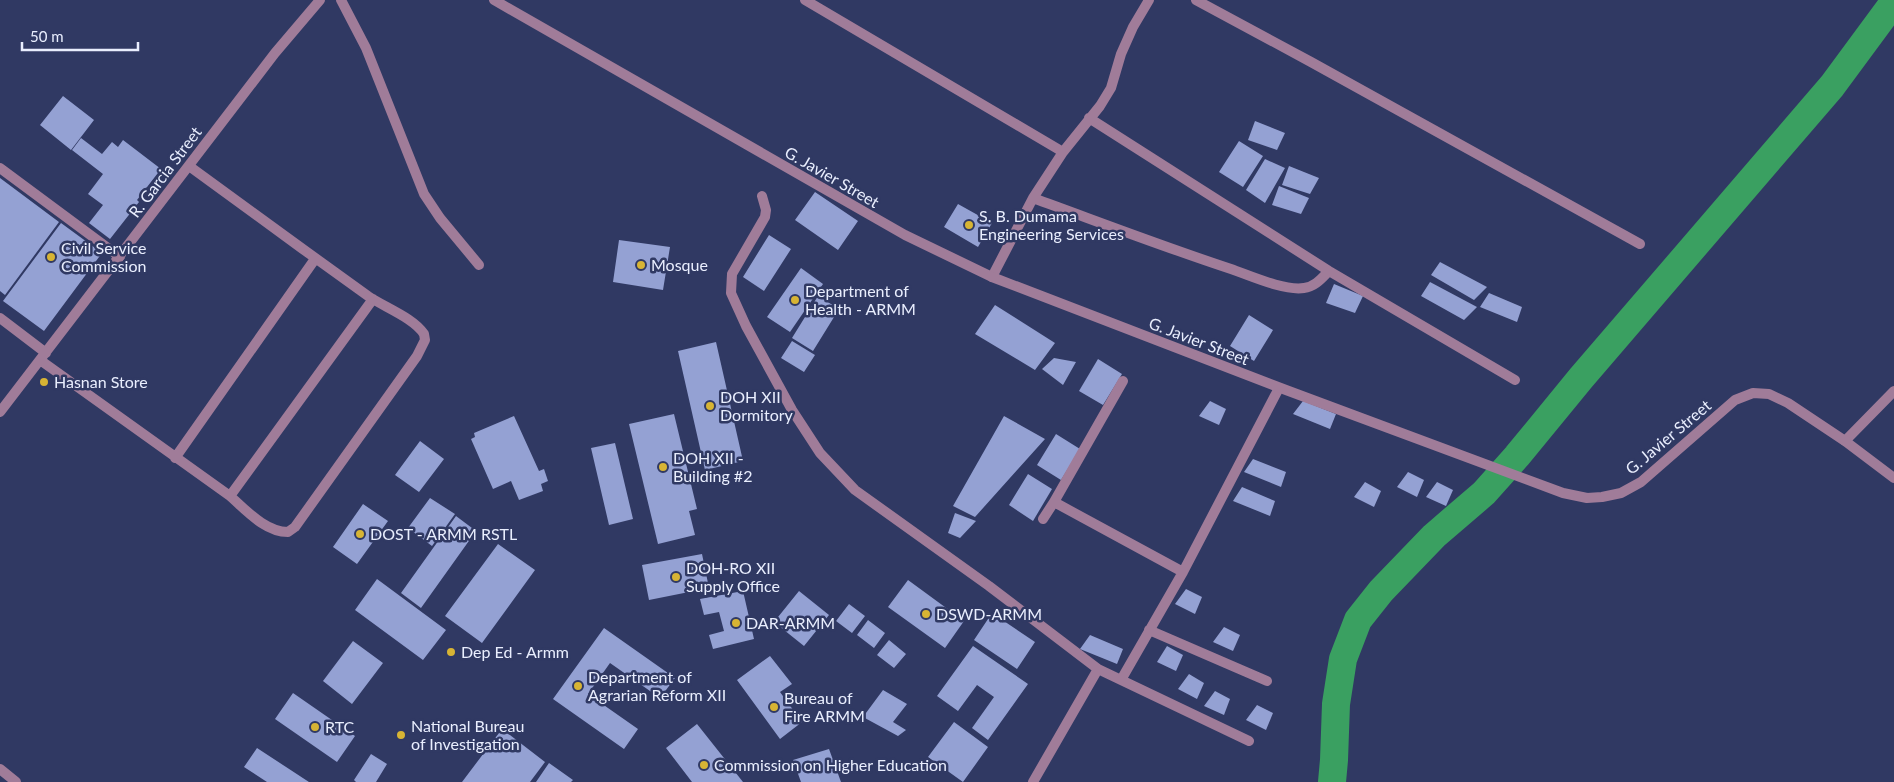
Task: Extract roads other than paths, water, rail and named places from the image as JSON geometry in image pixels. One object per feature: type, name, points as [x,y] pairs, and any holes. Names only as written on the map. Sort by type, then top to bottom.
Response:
[{"type":"street","name":"R. Garcia Street","points":[[0,412],[275,53],[320,0]]},
{"type":"street","points":[[341,0],[366,48],[424,194],[440,218],[479,265]]},
{"type":"street","name":"G. Javier Street","points":[[494,0],[905,235],[992,278],[1279,388],[1563,493],[1587,498],[1621,493],[1641,482],[1735,400],[1753,393],[1769,394],[1788,403],[1845,441],[1894,478]]},
{"type":"street","points":[[805,0],[1063,152]]},
{"type":"street","points":[[992,278],[1033,198],[1063,152],[1100,106],[1111,88],[1121,54],[1149,0]]},
{"type":"street","points":[[1196,0],[1640,244]]},
{"type":"street","points":[[1089,118],[1329,271],[1515,380]]},
{"type":"street","points":[[0,318],[43,357],[274,531],[288,532],[295,527],[417,356],[425,340],[424,334],[422,330],[373,299],[189,166]]},
{"type":"street","points":[[0,168],[120,257]]},
{"type":"street","points":[[762,196],[766,210],[765,217],[732,274],[730,293],[792,410],[820,453],[855,490],[989,586],[1098,669],[1249,741]]},
{"type":"street","points":[[1033,198],[1170,249],[1290,288],[1305,288],[1318,283],[1329,271]]},
{"type":"street","points":[[175,458],[315,258]]},
{"type":"street","points":[[230,496],[373,299]]},
{"type":"street","points":[[1043,519],[1123,381]]},
{"type":"street","points":[[1120,680],[1183,572],[1279,388]]},
{"type":"street","points":[[1845,441],[1894,391]]},
{"type":"street","points":[[1054,502],[1183,572]]},
{"type":"street","points":[[1149,630],[1267,681]]},
{"type":"street","points":[[1033,782],[1098,669]]},
{"type":"street","points":[[0,770],[16,782]]},
{"type":"waterway","points":[[1332,782],[1336,704],[1343,659],[1358,620],[1381,591],[1434,536],[1484,493],[1517,456],[1581,378],[1832,86],[1894,2]]},
{"type":"place","name":"S. B. Dumama Engineering Services","points":[[969,225]]},
{"type":"place","name":"Civil Service Commission","points":[[51,257]]},
{"type":"place","name":"Mosque","points":[[641,265]]},
{"type":"place","name":"Department of Health - ARMM","points":[[795,300]]},
{"type":"place","name":"Hasnan Store","points":[[44,382]]},
{"type":"place","name":"DOH XII Dormitory","points":[[710,406]]},
{"type":"place","name":"DOH XII - Building #2","points":[[663,467]]},
{"type":"place","name":"DOST - ARMM RSTL","points":[[360,534]]},
{"type":"place","name":"DOH-RO XII Supply Office","points":[[676,577]]},
{"type":"place","name":"DSWD-ARMM","points":[[926,614]]},
{"type":"place","name":"DAR-ARMM","points":[[736,623]]},
{"type":"place","name":"Dep Ed - Armm","points":[[451,652]]},
{"type":"place","name":"Department of Agrarian Reform XII","points":[[578,686]]},
{"type":"place","name":"Bureau of Fire ARMM","points":[[774,707]]},
{"type":"place","name":"RTC","points":[[315,727]]},
{"type":"place","name":"National Bureau of Investigation","points":[[401,735]]},
{"type":"place","name":"Commission on Higher Education","points":[[704,765]]}]
